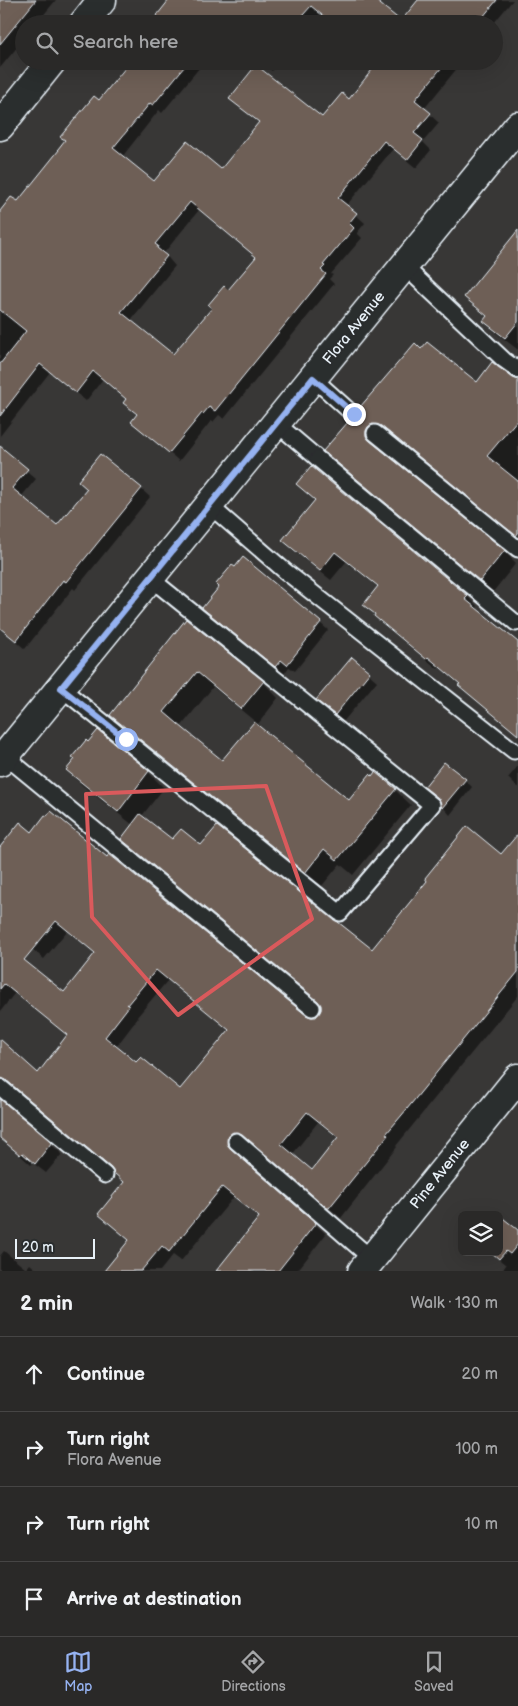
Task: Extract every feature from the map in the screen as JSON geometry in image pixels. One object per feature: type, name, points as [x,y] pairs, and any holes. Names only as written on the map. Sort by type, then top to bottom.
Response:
[{"type":"street","points":[[90,15],[102,0]]},
{"type":"street","points":[[0,126],[45,70]]},
{"type":"street","name":"Flora Avenue","points":[[2,759],[518,126]]},
{"type":"street","name":"Pine Avenue","points":[[367,1265],[518,1078]]},
{"type":"lane","points":[[404,266],[504,360],[518,370]]},
{"type":"lane","points":[[313,378],[354,414]]},
{"type":"lane","points":[[276,423],[516,622]]},
{"type":"lane","points":[[375,433],[518,548]]},
{"type":"lane","points":[[209,505],[285,571],[514,751]]},
{"type":"lane","points":[[61,688],[340,913],[432,805],[150,578]]},
{"type":"lane","points":[[2,759],[312,1008]]},
{"type":"lane","points":[[0,1087],[105,1175]]},
{"type":"lane","points":[[236,1141],[367,1265]]},
{"type":"highlighted area","points":[[266,786],[312,919],[178,1015],[92,917],[86,794]]},
{"type":"building","points":[[0,0],[36,0],[24,15],[15,15],[15,26],[0,44]]},
{"type":"building","points":[[169,0],[375,0],[394,15],[322,15],[311,6],[303,15],[157,15]]},
{"type":"building","points":[[418,0],[497,0],[484,15],[406,15]]},
{"type":"building","points":[[124,70],[182,70],[153,105],[150,103],[113,148],[154,181],[187,141],[221,169],[259,122],[229,99],[252,70],[262,70],[322,117],[342,93],[349,99],[372,70],[440,70],[415,100],[431,113],[414,133],[423,140],[407,160],[384,141],[338,198],[357,213],[349,223],[354,228],[323,265],[325,266],[321,270],[326,274],[215,411],[209,407],[202,413],[169,453],[131,422],[137,414],[123,403],[126,399],[93,371],[76,393],[40,364],[0,416],[0,364],[26,331],[0,310],[0,211],[11,197],[18,201],[59,150],[65,140],[60,137],[94,96],[99,100]],"holes":[[[190,202],[256,257],[228,290],[224,286],[208,305],[212,308],[173,354],[121,312],[167,256],[155,244]]]},
{"type":"building","points":[[518,230],[518,322],[505,338],[483,321],[487,316],[464,297]]},
{"type":"building","points":[[427,342],[477,382],[492,362],[518,380],[518,419],[487,456],[518,481],[518,533],[516,536],[381,426],[372,424],[366,431],[366,436],[369,440],[505,550],[480,581],[323,451],[348,422],[356,424],[361,421],[363,413],[360,407],[415,343],[421,349]]},
{"type":"building","points":[[0,446],[28,469],[12,488],[57,525],[87,489],[78,481],[100,454],[142,488],[66,582],[63,580],[16,641],[0,628]]},
{"type":"building","points":[[311,466],[468,596],[465,599],[518,642],[518,735],[458,685],[460,684],[428,657],[426,659],[363,605],[378,586],[335,552],[320,571],[282,540],[315,500],[296,484]]},
{"type":"building","points":[[243,557],[321,622],[287,665],[281,660],[275,667],[202,608],[219,587],[216,584],[232,565],[235,567]]},
{"type":"building","points":[[186,619],[264,681],[241,709],[197,672],[164,712],[222,760],[254,722],[349,800],[370,774],[372,776],[375,772],[396,789],[337,860],[324,849],[305,873],[110,715]]},
{"type":"building","points":[[352,657],[370,672],[335,715],[316,700]]},
{"type":"building","points":[[98,730],[149,771],[118,812],[66,770],[75,759],[72,757],[86,740],[88,742]]},
{"type":"building","points":[[444,762],[466,779],[442,808],[438,798],[424,787]]},
{"type":"building","points":[[51,811],[107,857],[109,854],[306,1015],[311,1017],[316,1017],[321,1010],[321,1005],[318,1001],[121,839],[140,814],[172,839],[181,829],[201,845],[217,826],[372,949],[427,881],[425,878],[467,826],[501,854],[518,834],[518,972],[386,1134],[388,1135],[329,1208],[242,1134],[233,1132],[229,1135],[227,1144],[230,1148],[316,1223],[278,1271],[216,1271],[259,1217],[222,1187],[169,1252],[162,1246],[141,1271],[104,1271],[129,1240],[98,1214],[124,1182],[111,1168],[6,1080],[0,1078],[0,1039],[38,1073],[67,1035],[4,984],[0,989],[0,847],[20,822],[32,832],[45,815],[47,816]],"holes":[[[56,921],[95,953],[64,992],[24,960]],[[156,970],[229,1030],[180,1089],[141,1057],[136,1062],[105,1037],[129,1006],[127,1005]],[[307,1112],[338,1137],[312,1170],[281,1144]]]},
{"type":"building","points":[[0,1099],[52,1142],[35,1164],[22,1153],[20,1155],[0,1138]]},
{"type":"building","points":[[503,1218],[518,1230],[518,1244],[510,1254],[506,1251],[503,1254]]},
{"type":"route","points":[[126,739],[61,688],[313,378],[354,414]]}]
